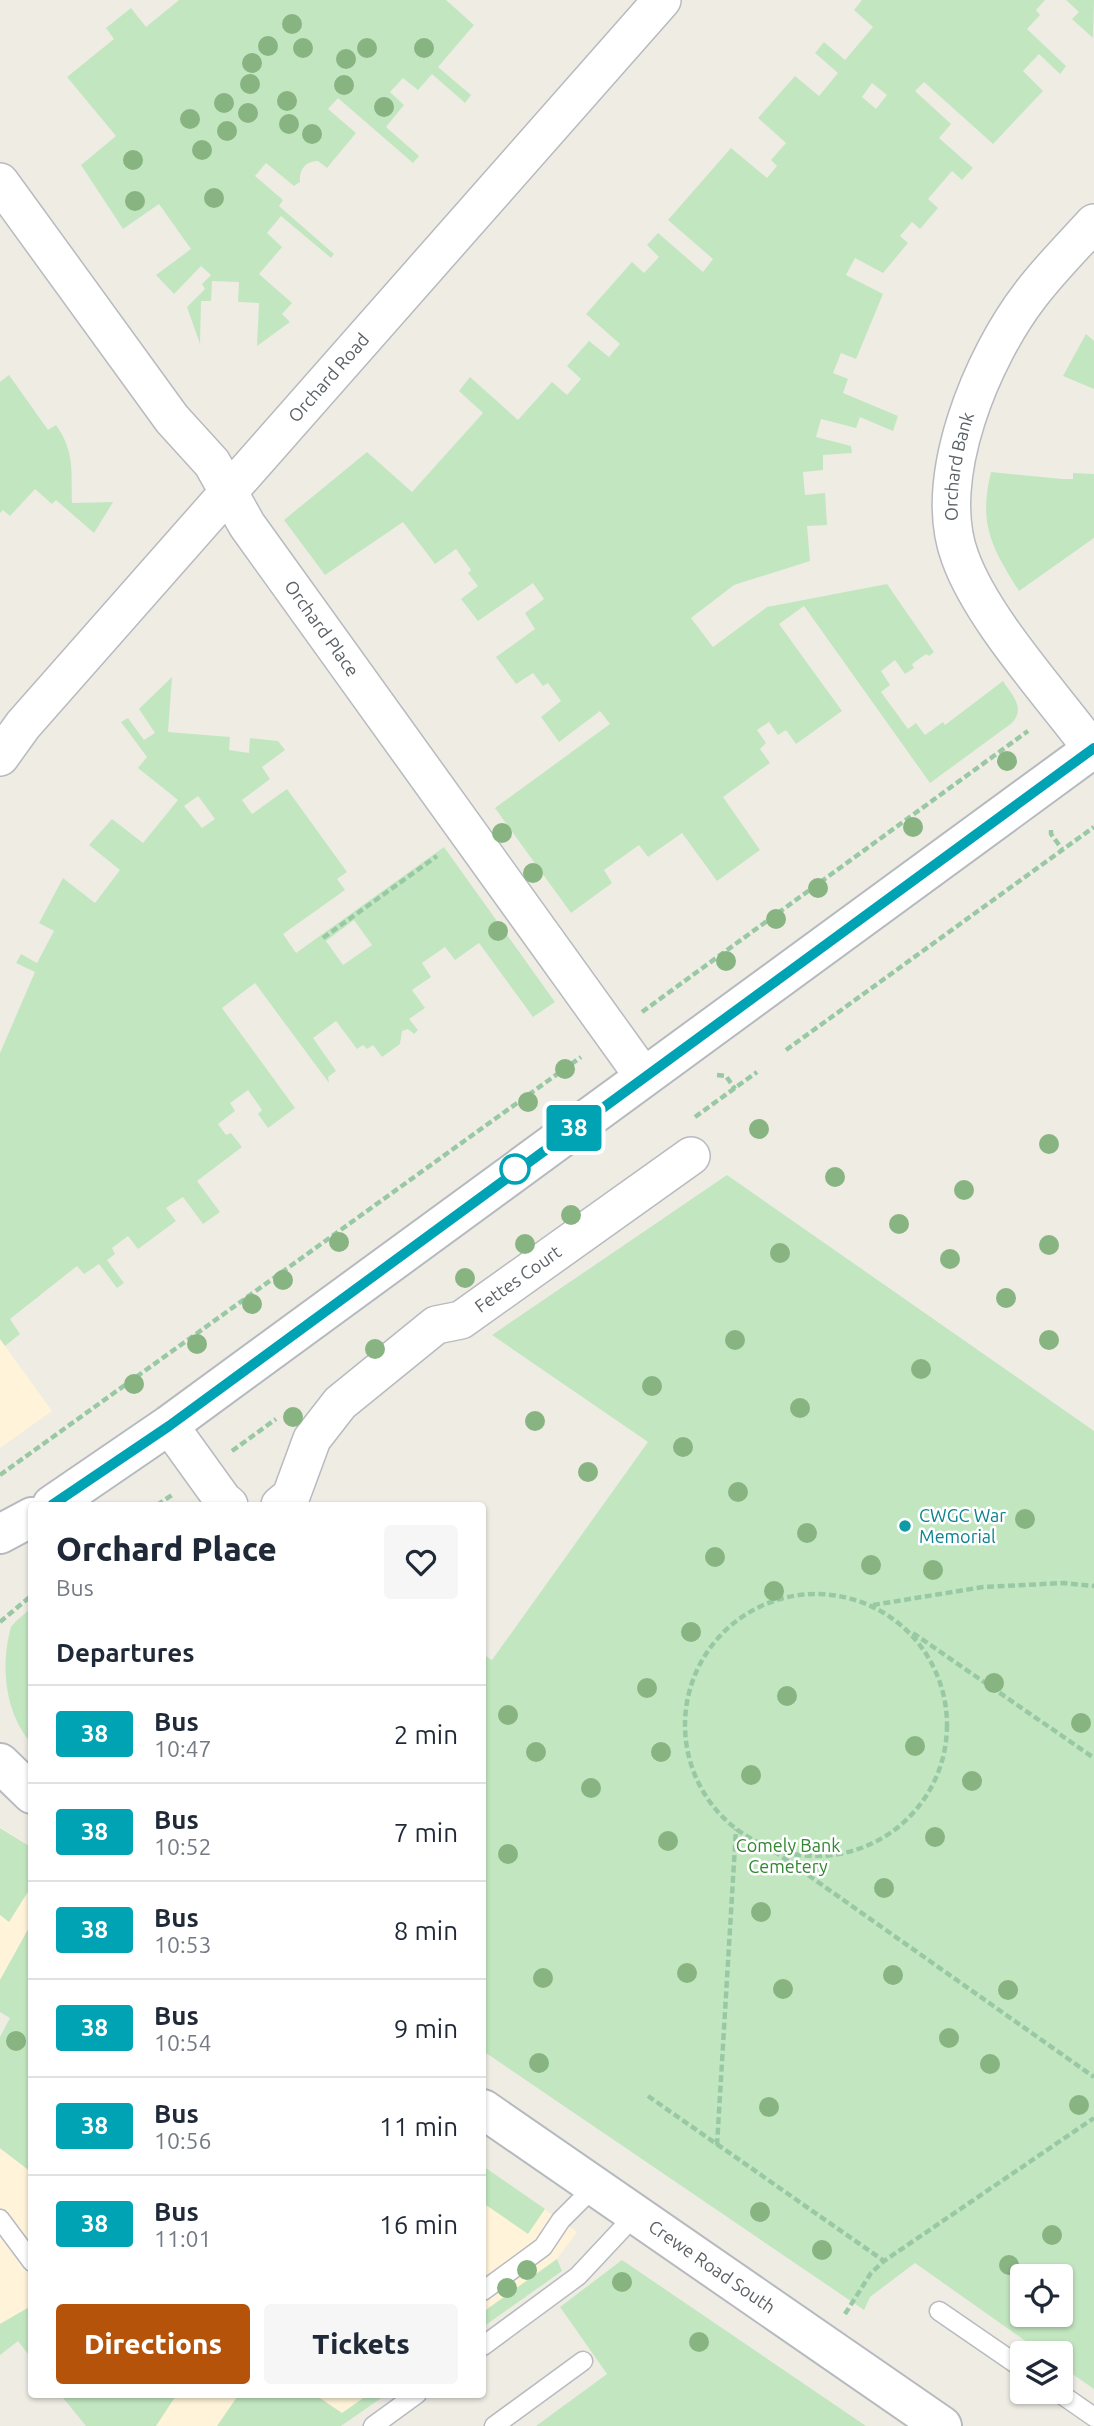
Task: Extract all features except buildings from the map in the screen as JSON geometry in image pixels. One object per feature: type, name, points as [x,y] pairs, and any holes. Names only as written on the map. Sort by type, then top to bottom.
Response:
[{"type":"main road","points":[[56,1502],[169,1426],[1093,749]]},
{"type":"main road","points":[[0,1534],[28,1519]]},
{"type":"main road","points":[[1,1767],[28,1791]]},
{"type":"main road","name":"Crewe Road South","points":[[486,2111],[822,2346],[942,2426]]},
{"type":"street","name":"Orchard Road","points":[[0,757],[23,725],[662,0]]},
{"type":"street","name":"Orchard Place","points":[[0,181],[172,419],[212,463],[247,525],[644,1077]]},
{"type":"street","name":"Orchard Bank","points":[[1093,749],[987,607],[961,560],[953,538],[951,516],[957,457],[963,431],[1002,338],[1030,295],[1094,223]]},
{"type":"street","name":"Fettes Court","points":[[284,1502],[291,1496],[312,1439],[340,1403],[436,1325],[461,1320],[691,1156]]},
{"type":"street","points":[[169,1426],[225,1502]]},
{"type":"lane","points":[[486,2289],[543,2247],[561,2220],[594,2187]]},
{"type":"lane","points":[[486,2344],[578,2276],[636,2214]]},
{"type":"lane","points":[[0,2219],[28,2257]]},
{"type":"lane","points":[[939,2311],[1010,2360]]},
{"type":"lane","points":[[494,2426],[583,2361]]},
{"type":"lane","points":[[373,2426],[412,2398]]},
{"type":"lane","points":[[1073,2402],[1094,2417]]},
{"type":"path","points":[[638,1014],[1029,730]]},
{"type":"path","points":[[786,1050],[1094,827]]},
{"type":"path","points":[[323,938],[469,833]]},
{"type":"path","points":[[0,1475],[586,1053]]},
{"type":"path","points":[[872,1605],[983,1587],[1038,1583],[1094,1586]]},
{"type":"path","points":[[1094,1758],[872,1605],[853,1598],[815,1593],[778,1599],[743,1615],[728,1627],[703,1657],[688,1692],[685,1711],[691,1768],[709,1802],[736,1829],[769,1848],[1094,2077]]},
{"type":"path","points":[[0,1622],[28,1598]]},
{"type":"path","points":[[769,1848],[807,1856],[826,1856],[864,1847],[904,1822],[934,1784],[941,1766],[948,1729],[943,1690],[928,1655],[903,1626]]},
{"type":"path","points":[[717,2145],[736,1829]]},
{"type":"path","points":[[648,2096],[884,2261]]},
{"type":"path","points":[[822,2346],[871,2273],[884,2261],[1094,2118]]},
{"type":"shaded area","points":[[0,1339],[52,1411],[0,1448]]},
{"type":"shaded area","points":[[0,1827],[28,1844],[28,1929],[0,1980]]},
{"type":"shaded area","points":[[0,2149],[28,2169],[28,2308],[0,2324]]},
{"type":"shaded area","points":[[486,2168],[577,2232],[557,2259],[486,2310]]},
{"type":"shaded area","points":[[138,2398],[363,2398],[324,2426],[156,2426]]},
{"type":"green space","points":[[179,0],[446,0],[474,25],[438,67],[471,95],[465,103],[432,74],[418,90],[403,78],[390,92],[404,105],[386,127],[419,156],[413,163],[338,98],[328,109],[356,133],[327,168],[318,161],[306,164],[300,182],[294,186],[266,163],[255,176],[283,200],[279,206],[334,254],[331,258],[281,216],[267,233],[282,247],[259,274],[292,303],[282,314],[290,322],[257,346],[259,303],[238,302],[239,282],[212,281],[211,301],[201,301],[200,344],[187,307],[205,289],[202,284],[211,275],[201,266],[174,294],[156,275],[191,249],[159,204],[123,229],[81,165],[116,136],[67,77],[114,39],[106,28],[131,8],[146,27]]},
{"type":"green space","points":[[862,0],[1045,0],[1036,10],[1040,15],[1027,29],[1066,66],[1060,74],[1039,54],[1023,71],[1043,91],[993,144],[924,82],[915,91],[951,124],[939,138],[973,168],[962,180],[952,171],[928,199],[938,208],[920,229],[912,222],[900,236],[908,243],[883,273],[855,258],[846,275],[883,294],[856,359],[841,353],[833,373],[848,379],[843,393],[898,416],[893,431],[860,417],[856,428],[821,419],[816,437],[851,446],[852,453],[823,455],[823,470],[803,472],[805,495],[825,493],[827,525],[807,526],[810,561],[734,585],[691,618],[713,647],[767,607],[887,584],[934,652],[912,664],[914,668],[905,674],[895,660],[881,671],[890,685],[881,692],[908,729],[916,723],[925,735],[943,722],[945,725],[1003,681],[1016,702],[1018,712],[1012,723],[930,783],[804,606],[779,624],[842,711],[796,744],[786,730],[778,735],[769,722],[757,730],[766,743],[760,749],[770,763],[723,797],[760,850],[717,881],[682,833],[648,857],[639,845],[604,870],[612,883],[571,913],[495,808],[610,724],[600,711],[559,742],[541,717],[561,701],[548,683],[543,686],[533,673],[516,684],[496,657],[535,629],[525,613],[544,599],[533,583],[478,621],[461,599],[478,586],[468,573],[471,570],[456,549],[435,564],[403,522],[325,575],[284,520],[367,452],[412,492],[483,413],[459,391],[470,377],[518,420],[552,382],[567,395],[581,379],[567,366],[589,341],[609,357],[620,344],[586,314],[632,262],[644,273],[659,257],[647,245],[658,233],[703,272],[713,259],[668,220],[731,148],[767,178],[777,166],[771,160],[786,143],[758,118],[795,76],[819,96],[838,73],[815,53],[824,42],[845,60],[873,27],[854,10]],"holes":[[[872,83],[887,95],[876,109],[862,97]]]},
{"type":"green space","points":[[1066,0],[1094,0],[1093,38],[1072,19],[1079,12]]},
{"type":"green space","points":[[1086,334],[1094,341],[1094,389],[1063,376]]},
{"type":"green space","points":[[9,375],[48,430],[56,425],[62,435],[71,462],[72,503],[113,502],[94,533],[56,500],[52,504],[35,489],[10,516],[3,510],[0,513],[0,382]]},
{"type":"green space","points":[[991,472],[1062,479],[1073,479],[1073,473],[1094,474],[1094,538],[1019,591],[1001,562],[990,535],[986,506]]},
{"type":"green space","points":[[172,677],[168,732],[230,737],[229,750],[249,753],[250,738],[278,741],[285,750],[262,767],[270,779],[242,800],[252,814],[287,789],[347,872],[337,879],[345,890],[283,934],[296,953],[444,847],[555,1002],[533,1017],[479,943],[455,960],[445,947],[422,963],[431,977],[412,990],[425,1008],[409,1019],[418,1030],[414,1034],[408,1029],[402,1031],[400,1044],[382,1057],[373,1045],[367,1049],[363,1045],[357,1049],[336,1021],[313,1038],[336,1071],[328,1077],[329,1083],[255,983],[222,1008],[295,1108],[268,1128],[258,1114],[262,1110],[248,1090],[230,1103],[235,1111],[218,1124],[226,1135],[231,1133],[242,1147],[197,1181],[220,1212],[203,1224],[183,1197],[166,1208],[176,1221],[138,1249],[128,1236],[112,1248],[115,1254],[107,1260],[124,1283],[117,1288],[99,1264],[84,1274],[77,1266],[10,1319],[20,1334],[5,1346],[0,1339],[0,1053],[35,972],[16,963],[21,954],[37,963],[54,931],[39,923],[63,878],[95,903],[120,870],[89,845],[112,819],[143,843],[178,800],[138,768],[147,757],[121,722],[128,718],[144,740],[155,733],[139,709]],"holes":[[[198,796],[215,819],[202,828],[184,806]],[[354,920],[372,945],[343,965],[326,941]]]},
{"type":"green space","name":"Comely Bank Cemetery","points":[[727,1175],[1094,1431],[1094,2389],[1073,2374],[1073,2341],[1026,2341],[915,2263],[870,2297],[864,2310],[486,2053],[486,1656],[492,1660],[648,1442],[492,1335]]},
{"type":"green space","points":[[28,1611],[28,1739],[15,1718],[7,1688],[8,1642],[11,1627]]},
{"type":"green space","points":[[0,1828],[28,1845],[28,1892],[9,1922],[0,1915]]},
{"type":"green space","points":[[28,1929],[28,2170],[0,2148],[0,2037],[10,2018],[0,2012],[0,1980]]},
{"type":"green space","points":[[486,2168],[545,2209],[528,2234],[486,2205]]},
{"type":"green space","points":[[557,2259],[562,2271],[486,2325],[486,2310]]},
{"type":"green space","points":[[622,2260],[866,2426],[536,2426],[607,2374],[560,2307]]},
{"type":"green space","points":[[28,2308],[28,2354],[18,2341],[0,2355],[0,2324]]},
{"type":"green space","points":[[63,2398],[174,2398],[156,2426],[86,2426]]},
{"type":"green space","points":[[236,2398],[320,2398],[342,2413],[363,2398],[381,2398],[341,2426],[217,2426]]},
{"type":"bus line","name":"38","points":[[57,1502],[169,1426],[401,1253],[1094,748]]},
{"type":"place","name":"CWGC War Memorial","points":[[905,1526]]}]
